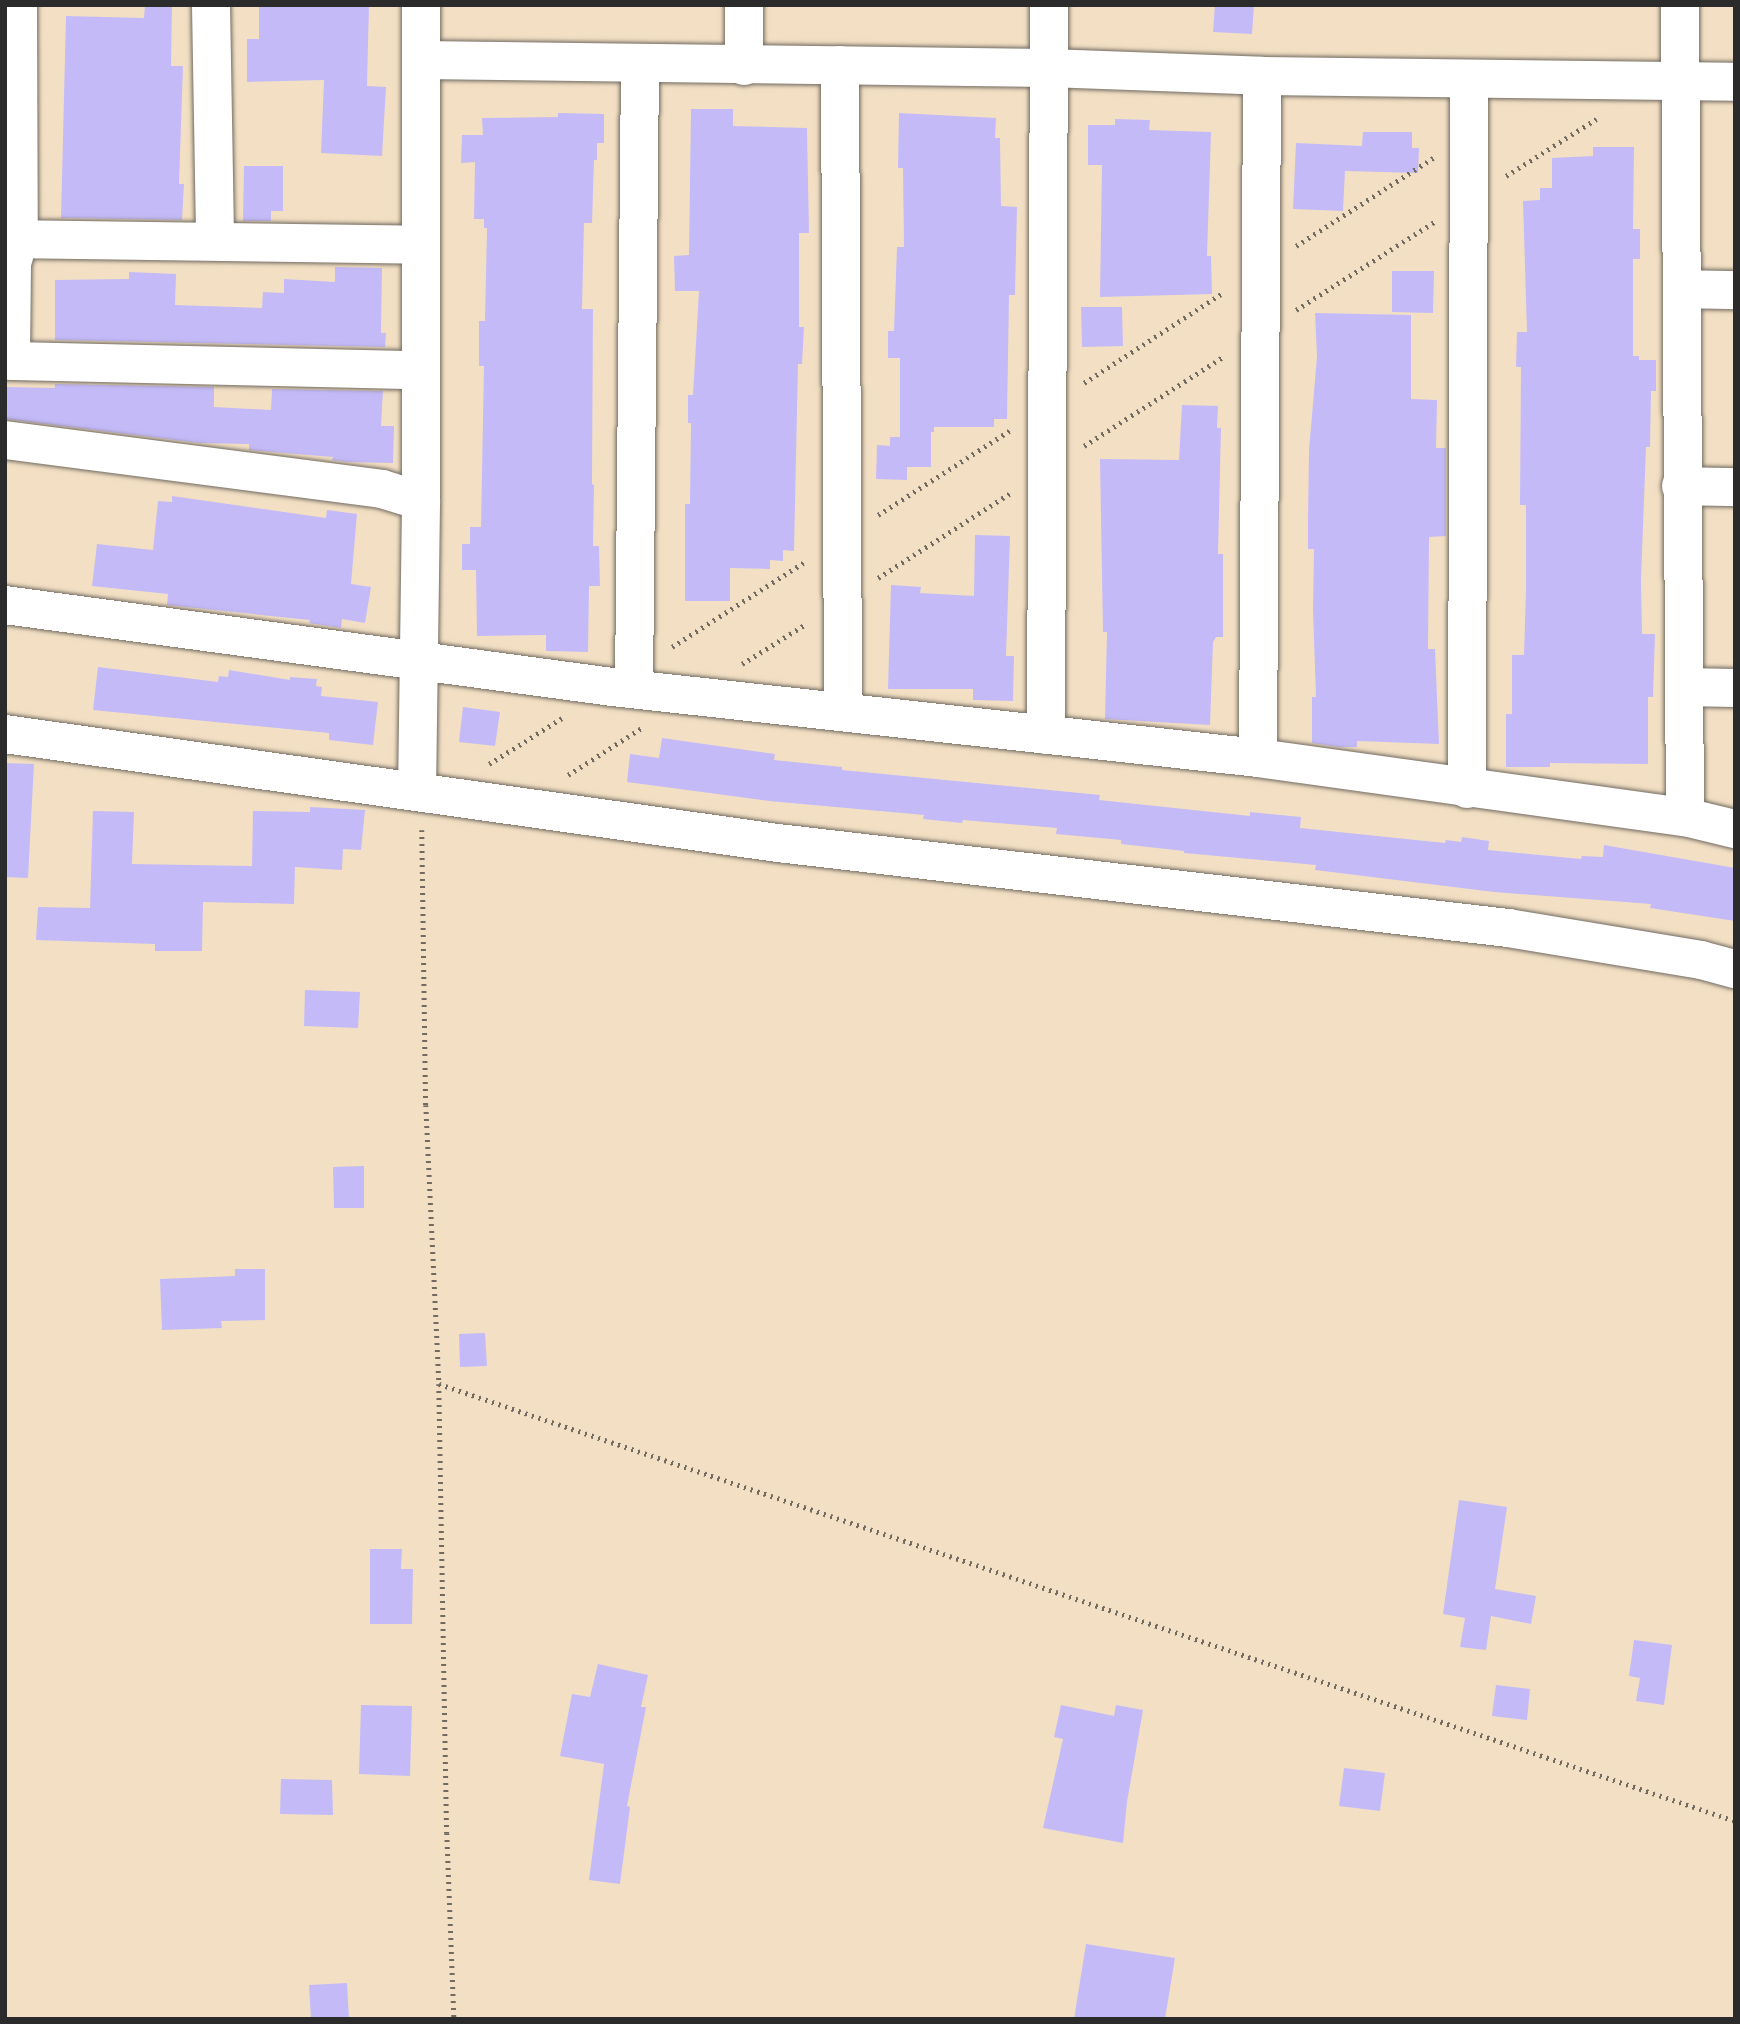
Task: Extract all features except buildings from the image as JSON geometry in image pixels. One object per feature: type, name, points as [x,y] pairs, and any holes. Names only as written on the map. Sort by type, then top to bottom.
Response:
[{"type":"street","points":[[18,5],[11,360],[420,370]]},
{"type":"street","points":[[211,5],[215,241]]},
{"type":"street","points":[[417,792],[421,501],[421,5]]},
{"type":"street","points":[[744,5],[744,66]]},
{"type":"street","points":[[1046,735],[1049,5]]},
{"type":"street","points":[[1681,5],[1681,486],[1685,817]]},
{"type":"street","points":[[421,60],[1048,68],[1262,76],[1735,82]]},
{"type":"street","points":[[627,682],[640,63]]},
{"type":"street","points":[[840,65],[843,712]]},
{"type":"street","points":[[1258,758],[1262,76]]},
{"type":"street","points":[[1467,789],[1469,79]]},
{"type":"street","points":[[12,239],[421,245]]},
{"type":"street","points":[[1682,289],[1735,290]]},
{"type":"street","points":[[5,440],[382,489],[421,501]]},
{"type":"street","points":[[1681,486],[1735,487]]},
{"type":"street","points":[[5,605],[627,682],[843,712],[1258,758],[1467,789],[1685,817],[1735,829]]},
{"type":"street","points":[[1684,687],[1735,688]]},
{"type":"street","points":[[5,734],[778,843],[1508,928],[1701,960],[1735,969]]},
{"type":"path","points":[[739,667],[1606,112]]},
{"type":"path","points":[[489,765],[627,682],[843,538],[1469,135]]},
{"type":"path","points":[[567,776],[647,725]]},
{"type":"path","points":[[417,792],[422,814],[426,1105],[439,1384],[447,1833],[454,2019]]},
{"type":"path","points":[[439,1384],[1735,1821]]}]
